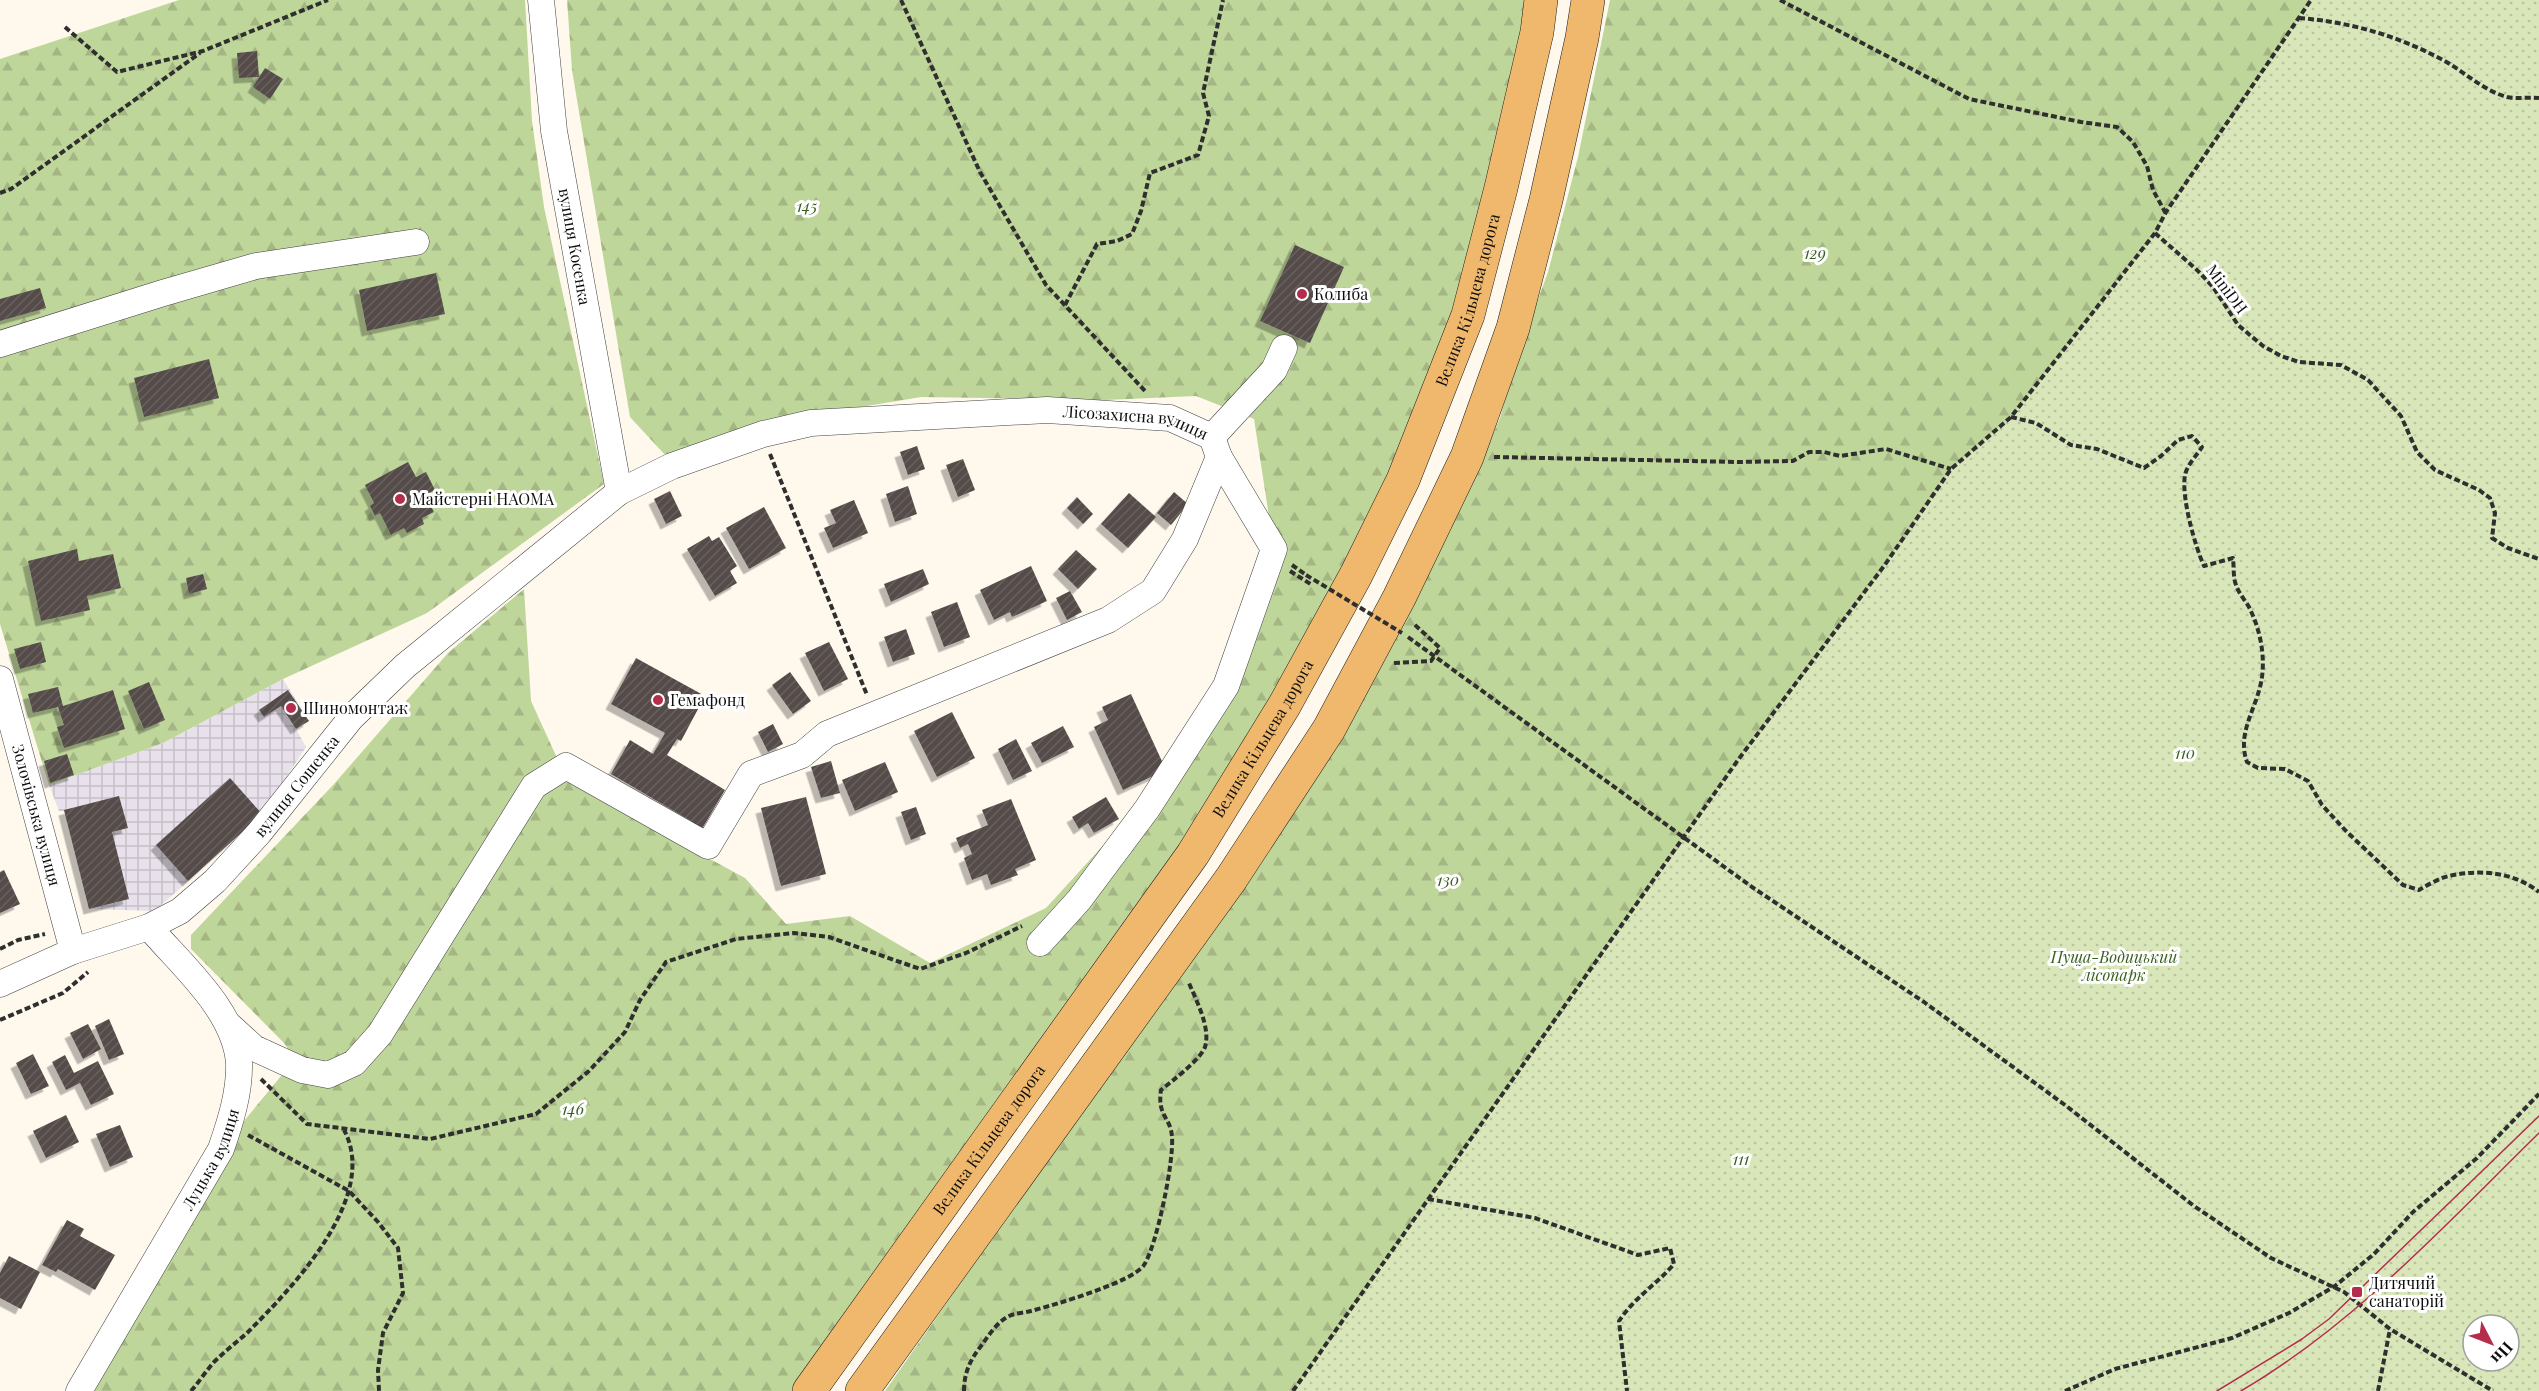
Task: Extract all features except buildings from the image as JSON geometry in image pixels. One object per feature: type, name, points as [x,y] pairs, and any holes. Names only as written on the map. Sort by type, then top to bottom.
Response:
[{"type":"main road","name":"Велика Кільцева дорога","points":[[809,1391],[1193,854],[1284,706],[1356,575],[1403,480],[1468,315],[1501,188],[1537,32],[1541,0]]},
{"type":"main road","points":[[862,1391],[1231,879],[1329,729],[1399,598],[1467,457],[1515,318],[1546,200],[1582,38],[1588,0]]},
{"type":"street","name":"вулиця Косенка","points":[[541,0],[554,131],[619,492]]},
{"type":"street","points":[[0,344],[256,266],[416,242]]},
{"type":"street","points":[[1032,934],[1078,900],[1146,809],[1226,686],[1274,549],[1215,447],[1274,370],[1284,348]]},
{"type":"street","name":"Лісозахисна вулиця","points":[[230,1026],[254,1048],[302,1070],[328,1075],[354,1063],[380,1034],[534,786],[566,766],[708,846],[751,774],[802,755],[827,734],[1108,620],[1153,591],[1185,539],[1215,447],[1170,418],[1047,410],[811,423],[763,434],[672,466],[619,492]]},
{"type":"street","name":"вулиця Сошенка","points":[[0,984],[71,940],[149,927],[180,911],[215,881],[259,833],[351,718],[405,666],[619,492]]},
{"type":"street","name":"Золочівська вулиця","points":[[0,679],[4,708],[71,940]]},
{"type":"street","name":"Луцька вулиця","points":[[79,1391],[220,1149],[230,1124],[238,1063],[230,1026],[197,979],[149,927]]},
{"type":"path","points":[[65,27],[117,72],[203,51],[328,0]]},
{"type":"path","points":[[901,0],[980,172],[1046,285],[1170,418]]},
{"type":"path","points":[[1065,305],[1097,244],[1117,241],[1132,234],[1150,173],[1198,155],[1209,116],[1203,93],[1223,0]]},
{"type":"path","points":[[1780,0],[1969,99],[2080,122],[2117,127],[2133,142],[2142,158],[2153,190],[2166,212]]},
{"type":"path","points":[[1293,1391],[1738,760],[1884,566],[1951,469],[2011,417],[2155,233],[2166,212],[2311,0]]},
{"type":"path","points":[[2299,18],[2338,21],[2385,33],[2445,61],[2471,80],[2508,97],[2539,98]]},
{"type":"path","points":[[0,193],[11,189],[203,51]]},
{"type":"path","name":"MiniDH","points":[[2155,233],[2183,255],[2213,287],[2238,325],[2263,345],[2281,356],[2299,362],[2341,365],[2368,380],[2401,416],[2417,452],[2435,470],[2479,490],[2490,498],[2495,513],[2492,538],[2508,548],[2538,558]]},
{"type":"path","points":[[2011,417],[2036,423],[2071,445],[2097,448],[2144,468],[2178,440],[2192,436],[2202,447],[2185,473],[2185,490],[2198,552],[2204,566],[2218,560],[2233,558],[2235,584],[2250,609],[2263,654],[2258,698],[2244,732],[2242,750],[2247,762],[2258,768],[2285,769],[2308,781],[2322,805],[2403,885],[2419,890],[2447,876],[2493,872],[2526,881],[2539,892]]},
{"type":"path","points":[[763,434],[875,716]]},
{"type":"path","points":[[1467,457],[1718,462],[1793,461],[1809,452],[1824,452],[1840,456],[1886,449],[1951,469]]},
{"type":"path","points":[[1312,585],[1297,571],[1306,574],[1402,633],[1752,887],[1934,1009],[2065,1105],[2193,1206],[2271,1258],[2335,1286],[2352,1297],[2390,1329],[2493,1391]]},
{"type":"path","points":[[1389,663],[1431,661],[1440,648],[1410,620]]},
{"type":"path","points":[[238,1063],[265,1082],[307,1124],[430,1139],[536,1114],[589,1071],[625,1032],[640,1000],[666,962],[736,939],[794,933],[829,937],[920,969],[1032,934]]},
{"type":"path","points":[[0,948],[18,940],[71,940]]},
{"type":"path","points":[[964,1391],[964,1376],[974,1355],[995,1327],[1010,1315],[1029,1312],[1113,1285],[1143,1268],[1151,1252],[1171,1159],[1172,1135],[1159,1105],[1161,1090],[1185,1070],[1205,1047],[1205,1029],[1188,981]]},
{"type":"path","points":[[2065,1391],[2115,1369],[2232,1338],[2289,1313],[2335,1286],[2374,1254],[2413,1212],[2476,1158],[2539,1094]]},
{"type":"path","points":[[230,1124],[349,1191],[398,1248],[403,1293],[383,1333],[378,1370],[379,1391]]},
{"type":"path","points":[[191,1391],[213,1363],[248,1331],[318,1253],[349,1191],[352,1173],[351,1143],[343,1129]]},
{"type":"path","points":[[1428,1199],[1535,1218],[1638,1255],[1670,1248],[1674,1264],[1663,1278],[1629,1305],[1619,1320],[1627,1391]]},
{"type":"path","points":[[2378,1391],[2390,1329]]},
{"type":"shaded area","points":[[283,679],[309,721],[296,729],[306,747],[262,814],[155,911],[89,909],[64,811],[59,811],[49,785],[163,743]]},
{"type":"green space","points":[[179,0],[525,0],[532,121],[544,207],[604,484],[427,613],[283,679],[163,743],[49,785],[0,624],[0,59]]},
{"type":"green space","points":[[567,0],[1541,0],[1468,315],[1284,706],[809,1391],[79,1391],[221,1149],[295,1059],[284,1043],[191,949],[191,935],[334,784],[448,653],[524,589],[531,701],[568,782],[745,878],[786,924],[850,916],[930,963],[1046,908],[1150,794],[1209,692],[1262,562],[1274,549],[1254,419],[1196,396],[1105,400],[921,397],[758,424],[667,457],[630,417],[572,70]]},
{"type":"green space","name":"Пуща-Водицький лісопарк","points":[[1610,0],[2539,0],[2539,1391],[885,1391],[1133,1037],[1229,910],[1286,825],[1367,685],[1483,457],[1500,418],[1516,360],[1548,272],[1578,157]]},
{"type":"green space","name":"Пуща-Водицький лісопарк","points":[[2311,0],[2539,0],[2539,1391],[1293,1391],[1738,760],[1884,566],[1951,469],[2011,417],[2155,233],[2166,212]]},
{"type":"tram line","points":[[2217,1391],[2302,1339],[2329,1319],[2539,1116]]},
{"type":"tram line","points":[[2241,1391],[2322,1336],[2360,1304],[2434,1237],[2539,1133]]},
{"type":"place","name":"Колиба","points":[[1302,294]]},
{"type":"place","name":"Майстерні НАОМА","points":[[400,499]]},
{"type":"place","name":"Гемафонд","points":[[658,700]]},
{"type":"place","name":"Шиномонтаж","points":[[291,708]]},
{"type":"place","name":"Дитячий санаторій","points":[[2357,1292]]},
{"type":"park label","name":"145","points":[[807,206]]},
{"type":"park label","name":"129","points":[[1815,253]]},
{"type":"park label","name":"110","points":[[2185,753]]},
{"type":"park label","name":"130","points":[[1448,880]]},
{"type":"park label","name":"146","points":[[573,1109]]},
{"type":"park label","name":"111","points":[[1741,1159]]}]
